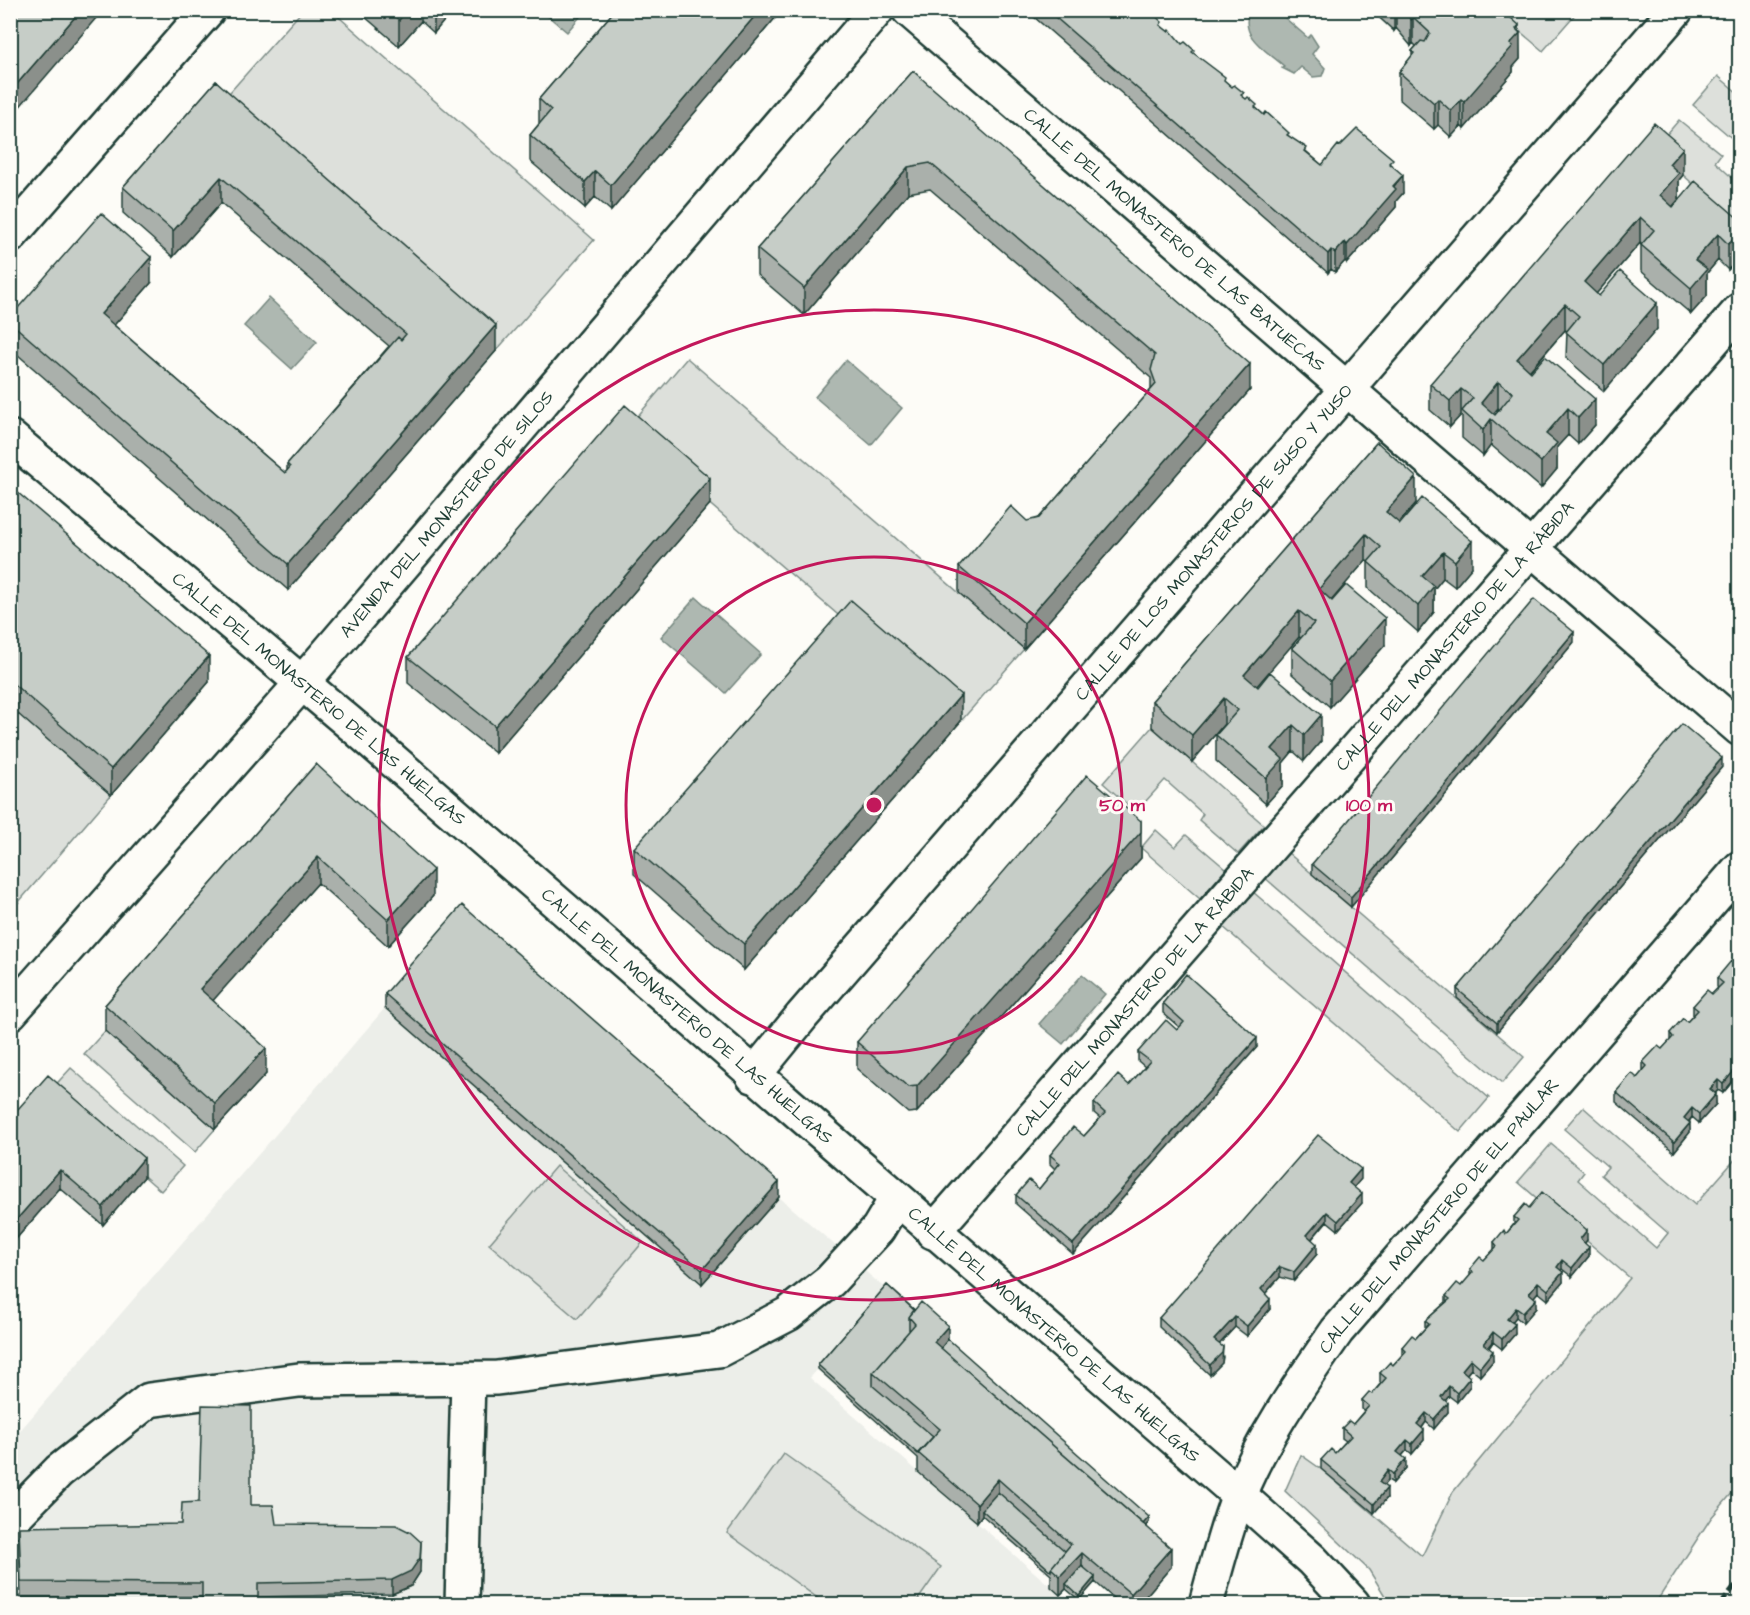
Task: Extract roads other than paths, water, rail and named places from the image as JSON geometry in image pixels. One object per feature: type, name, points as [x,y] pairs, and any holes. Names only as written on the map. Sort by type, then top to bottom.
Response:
[{"type":"street","points":[[10,236],[208,10]]},
{"type":"street","name":"AVENIDA DEL MONASTERIO DE SILOS","points":[[10,1013],[302,683],[878,10]]},
{"type":"street","name":"CALLE DEL MONASTERIO DE LAS BATUECAS","points":[[909,10],[1345,390],[1532,547],[1740,729]]},
{"type":"street","name":"CALLE DE LOS MONASTERIOS DE SUSO Y YUSO","points":[[753,1076],[802,1016],[1676,10]]},
{"type":"street","name":"CALLE DEL MONASTERIO DE LA RÁBIDA","points":[[933,1232],[1740,310]]},
{"type":"street","name":"CALLE DEL MONASTERIO DE LAS HUELGAS","points":[[10,437],[302,683],[1239,1495],[1312,1560],[1353,1605]]},
{"type":"street","name":"CALLE DEL MONASTERIO DE EL PAULAR","points":[[1206,1605],[1239,1495],[1293,1394],[1337,1331],[1740,868]]},
{"type":"street","points":[[10,1521],[59,1471],[149,1400],[299,1380],[497,1378],[719,1350],[788,1314],[830,1281],[878,1229],[896,1199]]},
{"type":"street","points":[[462,1605],[468,1379]]},
{"type":"railway","points":[[1721,1604],[1740,1580]]}]
